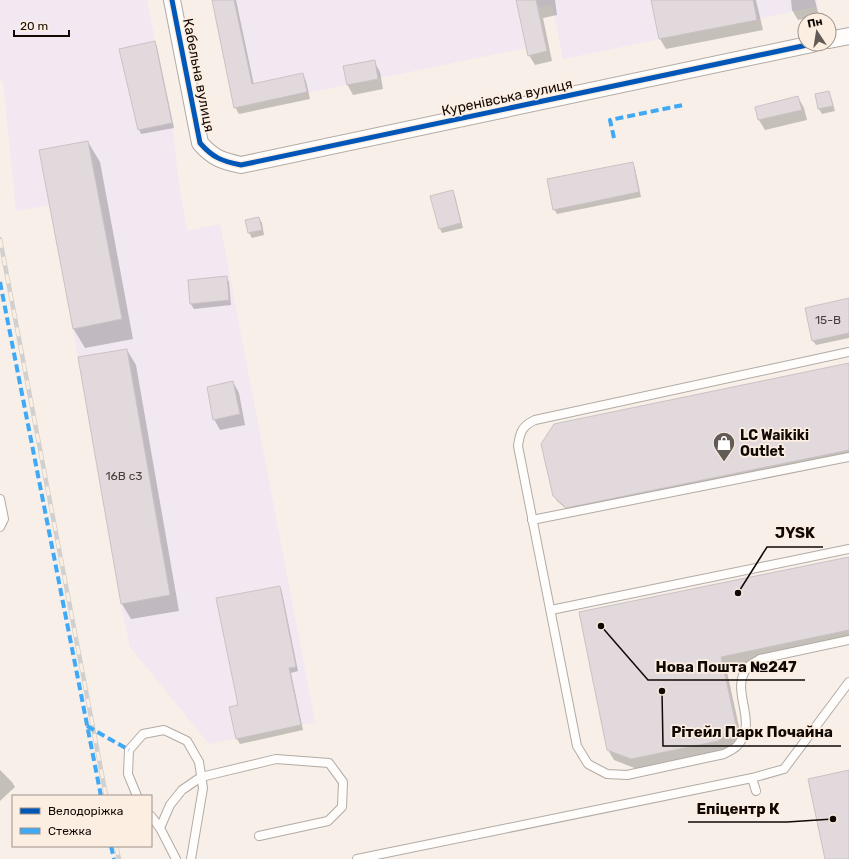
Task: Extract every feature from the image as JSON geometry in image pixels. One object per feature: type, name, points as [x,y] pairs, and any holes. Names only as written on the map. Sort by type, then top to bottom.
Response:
[{"type":"street","name":"Кабельна вулиця","points":[[172,0],[200,143],[209,153]]},
{"type":"street","points":[[837,38],[849,36]]},
{"type":"street","name":"Куренівська вулиця","points":[[209,153],[224,162],[241,165],[797,47]]},
{"type":"lane","points":[[849,352],[535,420],[526,424],[520,434],[518,446],[577,746],[588,764],[607,774],[627,775],[724,754],[737,747],[745,734],[747,721],[742,691],[742,678],[748,667],[760,659],[849,640]]},
{"type":"lane","points":[[532,520],[849,457]]},
{"type":"lane","points":[[0,499],[4,519],[0,527]]},
{"type":"lane","points":[[551,610],[849,549]]},
{"type":"lane","points":[[358,859],[752,778],[784,769],[849,682]]},
{"type":"lane","points":[[138,795],[128,774],[129,750],[143,734],[164,730],[187,741],[199,762],[203,788],[192,859]]},
{"type":"lane","points":[[160,828],[170,805],[182,790],[201,777],[276,759],[329,763],[343,782],[342,807],[328,821],[259,836]]},
{"type":"lane","points":[[752,778],[756,791]]},
{"type":"lane","points":[[152,817],[160,828],[176,859]]},
{"type":"shaded area","points":[[0,0],[147,0],[172,123],[178,177],[187,231],[220,224],[315,722],[209,744],[130,647],[121,604],[73,329],[49,205],[16,211],[3,81],[0,81]]},
{"type":"shaded area","points":[[212,0],[817,0],[818,5],[815,7],[563,59],[552,5],[518,12],[526,48],[234,108]]},
{"type":"building","points":[[212,0],[234,0],[252,84],[303,73],[307,92],[234,108]]},
{"type":"building","points":[[516,0],[536,0],[547,51],[528,56]]},
{"type":"building","points":[[651,0],[753,0],[757,20],[659,39]]},
{"type":"building","points":[[155,41],[172,123],[138,130],[119,49]]},
{"type":"building","points":[[375,60],[378,79],[347,85],[343,66]]},
{"type":"building","points":[[829,91],[833,106],[818,109],[815,94]]},
{"type":"building","points":[[798,96],[802,110],[758,120],[755,107]]},
{"type":"building","points":[[88,141],[122,319],[73,329],[39,150]]},
{"type":"building","points":[[633,162],[639,192],[553,210],[547,179]]},
{"type":"building","points":[[453,190],[461,223],[439,229],[430,196]]},
{"type":"building","points":[[259,217],[262,230],[248,233],[245,220]]},
{"type":"building","points":[[227,276],[229,300],[190,304],[188,280]]},
{"type":"building","points":[[849,298],[849,333],[812,341],[805,308]]},
{"type":"building","points":[[127,349],[170,595],[121,604],[78,357]]},
{"type":"building","points":[[849,363],[849,450],[566,508],[553,496],[541,444],[554,424]]},
{"type":"building","points":[[233,381],[240,414],[213,420],[207,387]]},
{"type":"building","points":[[849,557],[849,630],[721,657],[736,725],[718,741],[631,759],[607,750],[579,612]]},
{"type":"building","points":[[280,586],[296,667],[289,668],[301,725],[236,739],[229,707],[238,705],[216,598]]},
{"type":"building","points":[[849,770],[849,859],[825,859],[808,779]]},
{"type":"railway","points":[[0,239],[106,795]]},
{"type":"railway","points":[[116,847],[119,859]]},
{"type":"marked path","points":[[614,138],[610,120],[683,105]]},
{"type":"marked path","points":[[0,282],[101,795]]},
{"type":"marked path","points":[[87,726],[129,750]]},
{"type":"marked path","points":[[111,847],[114,859]]},
{"type":"cycle path","points":[[172,0],[200,143],[218,158],[241,165],[797,47]]},
{"type":"place","name":"LC Waikiki Outlet","points":[[724,462]]},
{"type":"place","name":"JYSK","points":[[738,593]]},
{"type":"place","name":"Нова Пошта №247","points":[[601,626]]},
{"type":"place","name":"Рітейл Парк Почайна","points":[[662,691]]},
{"type":"place","name":"Епіцентр К","points":[[833,819]]}]
